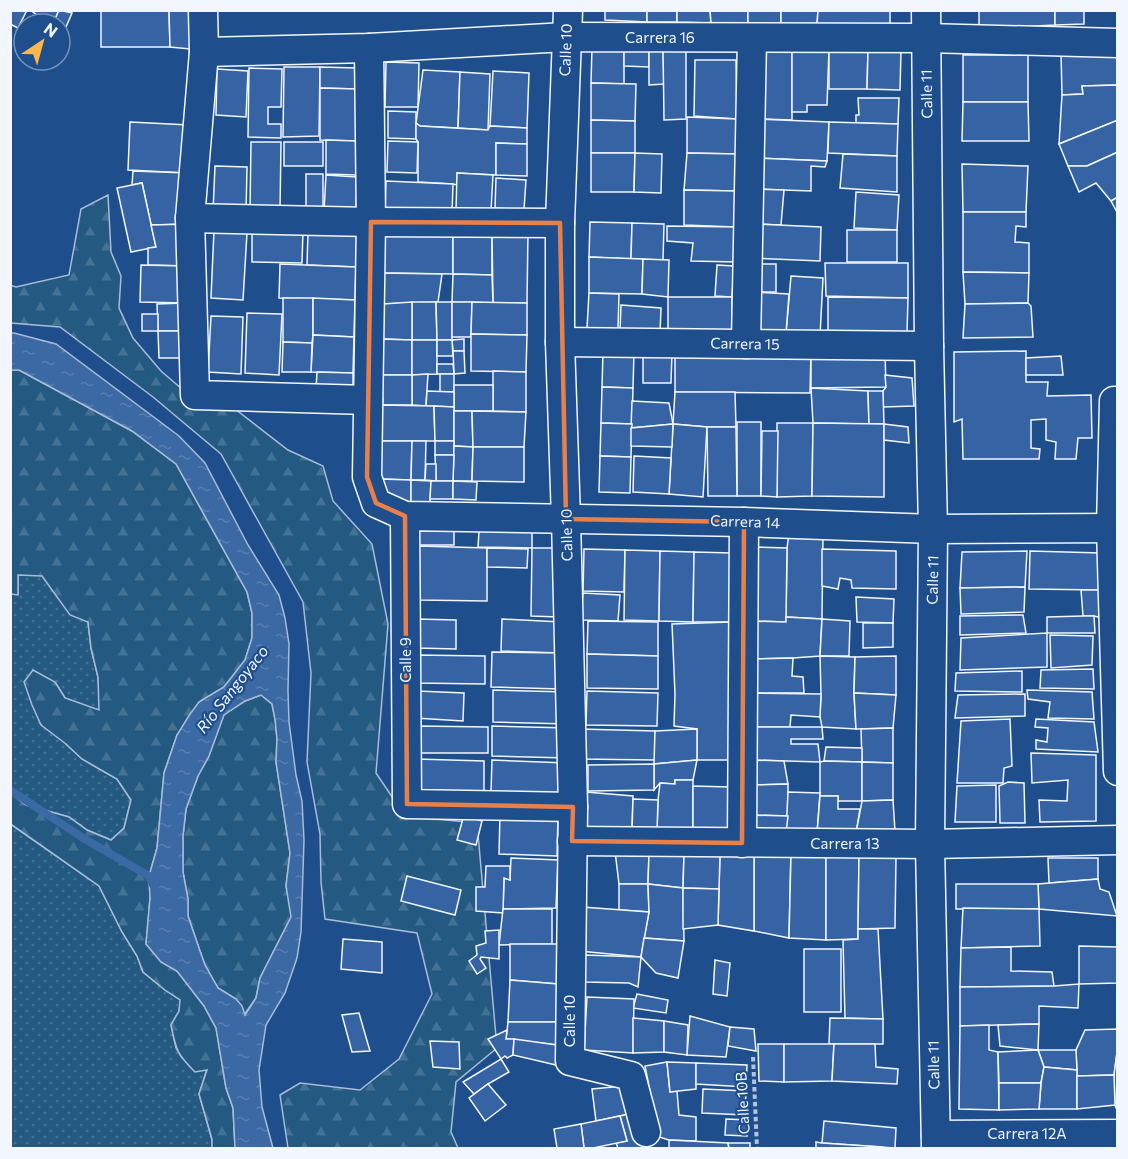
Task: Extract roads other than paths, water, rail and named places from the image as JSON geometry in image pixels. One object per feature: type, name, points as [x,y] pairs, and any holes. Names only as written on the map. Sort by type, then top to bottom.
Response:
[{"type":"street","points":[[203,10],[204,52],[190,218],[195,395],[368,400],[371,222],[369,48]]},
{"type":"street","name":"Carrera 16","points":[[204,52],[369,48],[567,24],[752,38],[926,24],[1118,43]]},
{"type":"street","name":"Calle 10","points":[[567,24],[560,223],[560,342],[573,807],[570,1061],[632,1076],[646,1132]]},
{"type":"street","name":"Calle 11","points":[[926,24],[933,529],[930,844],[936,1142]]},
{"type":"street","points":[[746,344],[752,38]]},
{"type":"street","points":[[190,218],[560,223]]},
{"type":"street","name":"Carrera 15","points":[[560,342],[929,346]]},
{"type":"street","name":"Carrera 14","points":[[368,400],[367,477],[376,503],[405,516],[744,522],[933,529],[1114,528]]},
{"type":"street","points":[[1114,401],[1118,771]]},
{"type":"street","name":"Calle 9","points":[[405,516],[407,804],[573,807]]},
{"type":"street","points":[[742,843],[744,522]]},
{"type":"street","name":"Carrera 13","points":[[572,841],[930,844],[1118,840]]},
{"type":"street","name":"Carrera 12A","points":[[936,1142],[1118,1134]]},
{"type":"water","name":"Río Sangoyaco","points":[[11,333],[56,344],[179,436],[205,463],[248,545],[279,595],[289,644],[289,722],[302,801],[304,840],[301,932],[297,958],[285,993],[266,1025],[259,1070],[262,1107],[273,1148],[235,1148],[233,1108],[226,1088],[216,1028],[204,1006],[177,971],[161,962],[146,944],[150,898],[149,876],[157,848],[164,773],[177,735],[190,714],[199,702],[224,687],[245,660],[252,638],[252,613],[247,592],[176,464],[132,431],[19,370],[11,370]],"holes":[[[261,695],[272,704],[277,739],[276,762],[290,853],[286,886],[291,917],[260,978],[256,998],[245,1015],[236,999],[218,988],[200,951],[188,916],[188,899],[183,872],[183,836],[186,809],[224,715],[245,701]]]},
{"type":"waterway","points":[[10,790],[83,838],[149,876],[153,885]]}]
